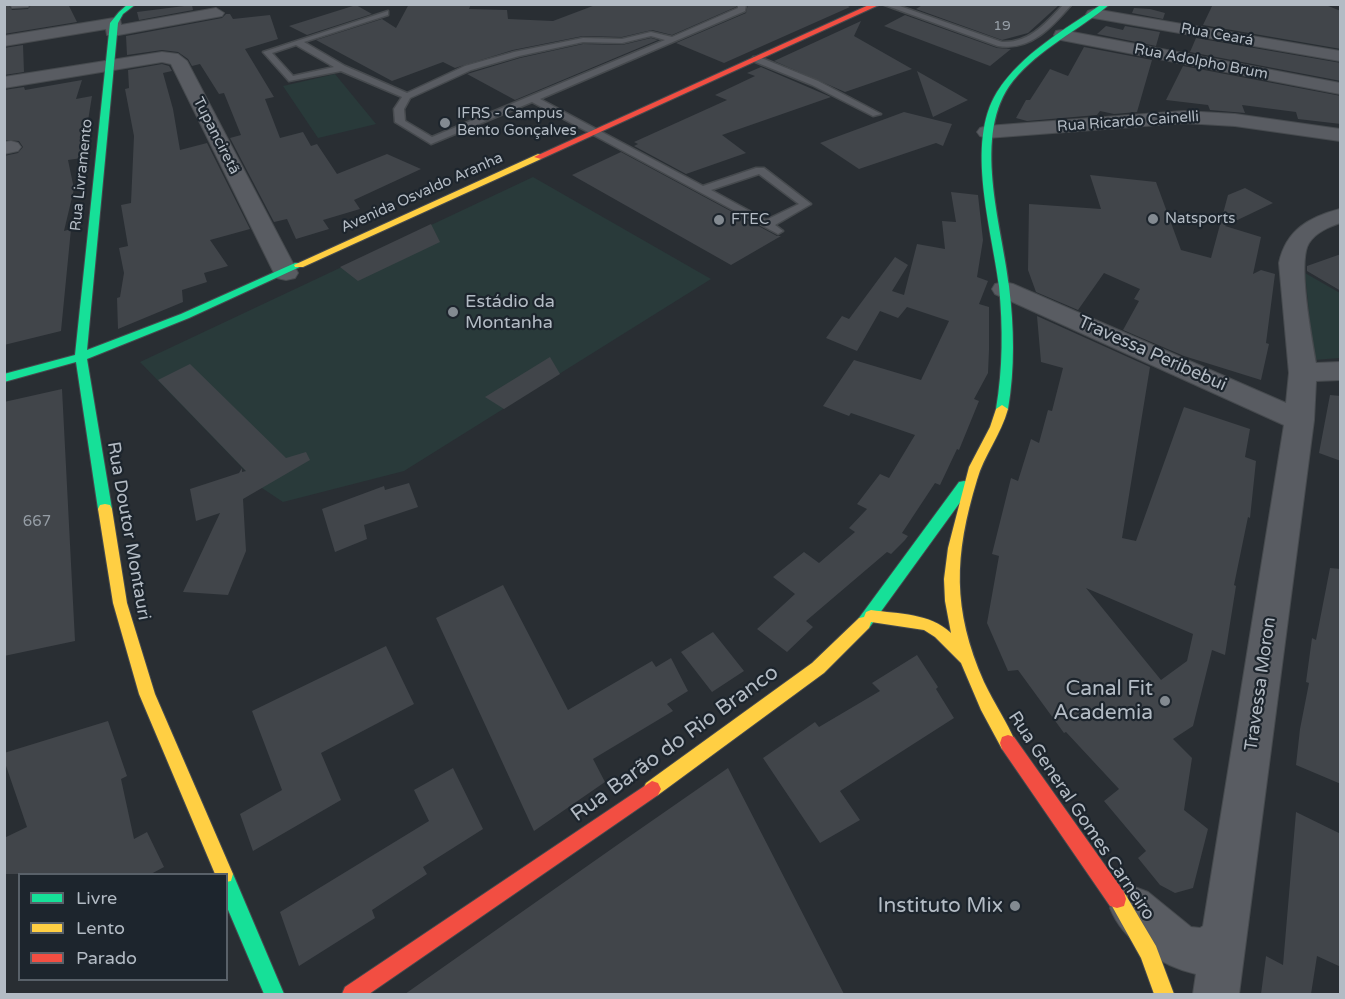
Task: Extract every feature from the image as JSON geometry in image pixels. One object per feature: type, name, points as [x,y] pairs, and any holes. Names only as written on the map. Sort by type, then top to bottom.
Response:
[{"type":"main road","points":[[113,27],[121,13],[134,4]]},
{"type":"main road","name":"Avenida Osvaldo Aranha","points":[[4,378],[81,357],[286,273],[878,4]]},
{"type":"main road","name":"Rua General Gomes Carneiro","points":[[1100,9],[1039,51],[999,95],[987,132],[988,169],[1004,289],[1007,384],[999,424],[972,474],[952,562],[951,581],[955,615],[966,658],[987,705],[1014,752],[1113,892],[1149,953],[1164,994]]},
{"type":"main road","name":"Rua Livramento","points":[[81,357],[113,27]]},
{"type":"main road","name":"Rua Doutor Montauri","points":[[81,357],[120,603],[147,693],[224,873]]},
{"type":"main road","name":"Rua Barão do Rio Branco","points":[[352,994],[659,784],[818,668],[871,616],[972,474]]},
{"type":"main road","points":[[871,616],[927,624],[966,658]]},
{"type":"main road","points":[[228,886],[274,994]]},
{"type":"street","name":"Rua Ceará","points":[[1100,9],[1341,57]]},
{"type":"street","points":[[4,41],[216,13]]},
{"type":"street","name":"Rua Adolpho Brum","points":[[1062,35],[1341,89]]},
{"type":"street","name":"Tupanciretã","points":[[4,82],[162,57],[178,61],[286,273]]},
{"type":"street","name":"Rua Ricardo Cainelli","points":[[987,132],[1193,117],[1235,120],[1341,135]]},
{"type":"street","name":"Travessa Moron","points":[[1216,994],[1299,420],[1303,373],[1291,263],[1292,251],[1310,228],[1341,216]]},
{"type":"street","name":"Travessa Peribebui","points":[[1004,289],[1299,420]]},
{"type":"street","points":[[1303,373],[1341,371]]},
{"type":"street","points":[[1113,892],[1177,944],[1193,951],[1207,951],[1225,938]]},
{"type":"lane","points":[[674,40],[651,34],[622,40],[583,40],[517,54],[468,68],[407,96],[399,109],[400,122],[431,141],[674,40],[700,26],[736,13],[742,9],[742,4]]},
{"type":"lane","points":[[885,4],[1001,44],[1018,46],[1034,37],[1069,4]]},
{"type":"lane","points":[[342,68],[292,79],[267,52],[385,14]]},
{"type":"lane","points":[[297,42],[342,68],[407,96]]},
{"type":"lane","points":[[756,59],[815,83],[876,114]]},
{"type":"lane","points":[[532,99],[778,231]]},
{"type":"lane","points":[[702,190],[760,170],[806,204],[766,225]]},
{"type":"shaded area","points":[[335,74],[376,124],[318,138],[283,86]]},
{"type":"shaded area","name":"Estádio da Montanha","points":[[533,177],[711,279],[404,471],[283,502],[262,488],[140,362]]},
{"type":"shaded area","points":[[1305,273],[1340,293],[1340,358],[1314,360]]},
{"type":"building","points":[[4,4],[8,4],[12,10],[28,9],[32,4],[68,4],[77,22],[4,34]]},
{"type":"building","points":[[409,4],[471,4],[469,9],[507,10],[508,19],[553,21],[598,4],[736,4],[736,7],[672,35],[652,30],[622,37],[583,36],[513,50],[455,68],[443,62],[392,81],[316,40],[382,19],[396,28]]},
{"type":"building","points":[[748,4],[844,4],[850,7],[724,63],[676,43],[746,13]]},
{"type":"building","points":[[924,4],[1060,4],[1028,33],[1002,40],[916,9]]},
{"type":"building","points":[[1213,4],[1323,4],[1341,11],[1341,49],[1203,25]]},
{"type":"building","points":[[192,5],[193,10],[139,20],[137,12]]},
{"type":"building","points":[[356,5],[372,14],[307,35],[289,26]]},
{"type":"building","points":[[1134,8],[1165,13],[1163,19],[1132,13]]},
{"type":"building","points":[[230,14],[233,19],[270,15],[278,39],[245,49],[274,97],[265,99],[280,138],[303,132],[311,146],[317,144],[337,174],[387,154],[421,169],[354,200],[360,209],[323,220],[329,229],[296,239],[287,219],[274,222],[230,138],[241,135],[224,93],[219,94],[200,64],[192,66],[188,59],[178,52],[162,50],[127,55],[126,36],[222,18]]},
{"type":"building","points":[[905,15],[997,48],[1011,49],[990,66],[884,26]]},
{"type":"building","points":[[861,21],[854,36],[912,69],[845,92],[774,61]]},
{"type":"building","points":[[1106,26],[1123,30],[1125,26],[1160,32],[1156,46],[1097,34]]},
{"type":"building","points":[[651,38],[658,40],[515,100],[467,74],[520,58],[583,44],[622,45]]},
{"type":"building","points":[[1196,38],[1341,63],[1341,81],[1190,52]]},
{"type":"building","points":[[23,45],[24,72],[4,75],[4,48]]},
{"type":"building","points":[[1084,47],[1152,60],[1137,112],[1114,114],[1100,111],[1097,115],[1027,121],[1016,118],[1026,100],[1030,100],[1050,69],[1068,76]]},
{"type":"building","points":[[162,64],[169,66],[172,71],[163,73],[173,109],[180,150],[207,143],[250,229],[210,240],[228,266],[204,273],[207,282],[182,290],[183,302],[118,329],[117,298],[120,297],[124,273],[119,248],[128,246],[121,205],[131,203],[134,136],[125,89],[129,88],[128,70]]},
{"type":"building","points":[[1183,66],[1341,96],[1341,124],[1298,119],[1296,112],[1242,105],[1245,113],[1210,110],[1208,105],[1166,100]]},
{"type":"building","points":[[761,67],[831,97],[722,135],[746,153],[686,174],[634,146],[638,144],[634,142],[727,100],[715,95],[755,76],[747,73]]},
{"type":"building","points":[[917,71],[968,100],[933,117]]},
{"type":"building","points":[[82,80],[76,99],[92,96],[82,158],[68,160],[74,189],[64,231],[71,229],[61,331],[4,345],[4,156],[18,153],[23,147],[19,141],[4,140],[4,90],[24,87],[25,90]]},
{"type":"building","points":[[904,112],[952,124],[943,146],[936,143],[859,169],[820,143]]},
{"type":"building","points":[[621,152],[777,236],[781,236],[731,265],[572,175]]},
{"type":"building","points":[[1090,175],[1156,182],[1181,250],[1211,258],[1228,195],[1245,188],[1273,203],[1225,226],[1261,237],[1253,274],[1261,270],[1275,274],[1266,343],[1269,344],[1261,380],[1184,356],[1123,330],[1139,301],[1134,299],[1140,289],[1104,273],[1078,310],[1036,292],[1028,270],[1029,204],[1101,209]]},
{"type":"building","points":[[951,192],[978,195],[983,240],[977,277],[988,281],[979,304],[989,307],[988,373],[974,399],[979,401],[959,450],[957,449],[940,485],[935,483],[902,533],[908,536],[905,540],[891,554],[887,552],[806,621],[813,627],[787,652],[757,629],[795,594],[773,577],[804,552],[819,563],[855,532],[849,528],[867,509],[857,504],[880,474],[889,478],[915,435],[823,406],[854,360],[921,380],[949,321],[907,307],[898,318],[880,311],[857,351],[826,338],[842,316],[849,319],[895,257],[908,265],[892,291],[904,295],[917,244],[945,249],[942,221],[956,222]]},
{"type":"building","points":[[431,224],[440,242],[358,281],[340,267]]},
{"type":"building","points":[[1341,254],[1341,291],[1307,271],[1307,266]]},
{"type":"building","points":[[1037,316],[1150,367],[1122,538],[1136,541],[1184,407],[1250,429],[1245,457],[1256,461],[1250,518],[1248,517],[1234,585],[1236,586],[1225,655],[1212,650],[1193,726],[1173,739],[1192,758],[1184,810],[1208,829],[1193,888],[1175,893],[1160,885],[1138,858],[1146,851],[1104,801],[1119,789],[1066,732],[1064,733],[1018,670],[1008,671],[987,623],[999,556],[992,554],[1011,478],[1018,481],[1031,439],[1039,443],[1048,410],[1052,411],[1063,368],[1041,362]],"holes":[[[1086,588],[1193,634],[1187,661],[1161,680]]]},
{"type":"building","points":[[550,357],[560,374],[504,409],[485,397]]},
{"type":"building","points":[[190,364],[286,458],[306,452],[310,460],[243,499],[246,551],[228,595],[183,592],[220,513],[196,521],[190,489],[239,473],[242,468],[242,472],[246,471],[158,380]]},
{"type":"building","points":[[62,389],[75,641],[4,656],[4,402]]},
{"type":"building","points":[[1330,395],[1341,396],[1341,461],[1319,453]]},
{"type":"building","points":[[409,483],[418,507],[364,525],[367,539],[335,552],[322,509],[384,486],[385,490]]},
{"type":"building","points":[[1330,568],[1341,569],[1341,784],[1296,765],[1309,683],[1306,682],[1312,638],[1316,640]]},
{"type":"building","points":[[503,585],[568,710],[652,661],[656,667],[671,658],[688,691],[667,704],[673,711],[593,759],[605,782],[534,831],[436,618]]},
{"type":"building","points":[[713,632],[744,671],[712,692],[681,652]]},
{"type":"building","points":[[386,646],[414,704],[321,753],[341,800],[253,851],[240,814],[282,790],[252,711]]},
{"type":"building","points":[[917,655],[938,687],[936,689],[954,718],[840,791],[860,820],[820,843],[763,758],[815,722],[819,727],[880,691],[872,683]]},
{"type":"building","points":[[108,721],[127,776],[121,779],[134,839],[147,832],[164,867],[153,873],[4,874],[4,838],[27,827],[4,760],[4,753]]},
{"type":"building","points":[[453,768],[483,829],[423,867],[427,874],[372,910],[375,918],[299,966],[280,912],[429,821],[414,790]]},
{"type":"building","points":[[728,768],[844,994],[405,994],[620,843]]},
{"type":"building","points":[[1296,812],[1341,834],[1341,967],[1317,956],[1311,994],[1261,994],[1266,956],[1283,965]]},
{"type":"traffic: fast","points":[[105,509],[81,357],[114,23],[121,13],[133,4]]},
{"type":"traffic: fast","points":[[1002,409],[1006,379],[1007,332],[1004,286],[987,161],[992,113],[1000,94],[1022,67],[1049,44],[1107,4]]},
{"type":"traffic: fast","points":[[4,378],[81,357],[185,316],[299,265]]},
{"type":"traffic: fast","points":[[864,623],[964,486]]},
{"type":"traffic: fast","points":[[228,886],[274,994]]},
{"type":"traffic: slow","points":[[299,265],[538,157]]},
{"type":"traffic: slow","points":[[1002,409],[996,427],[970,480],[953,555],[951,579],[956,622],[962,644],[977,685],[1008,743]]},
{"type":"traffic: slow","points":[[105,509],[120,603],[147,694],[224,873]]},
{"type":"traffic: slow","points":[[871,616],[927,624],[940,632],[966,658]]},
{"type":"traffic: slow","points":[[652,789],[818,668],[864,623]]},
{"type":"traffic: slow","points":[[1117,899],[1149,953],[1164,994]]},
{"type":"traffic: jam","points":[[538,157],[878,4]]},
{"type":"traffic: jam","points":[[1008,743],[1117,899]]},
{"type":"traffic: jam","points":[[352,994],[652,789]]},
{"type":"place","name":"IFRS - Campus Bento Gonçalves","points":[[445,123]]},
{"type":"place","name":"Natsports","points":[[1153,219]]},
{"type":"place","name":"FTEC","points":[[719,220]]},
{"type":"place","name":"Estádio da Montanha","points":[[453,312]]},
{"type":"place","name":"Canal Fit Academia","points":[[1165,701]]},
{"type":"place","name":"Instituto Mix","points":[[1015,906]]}]
